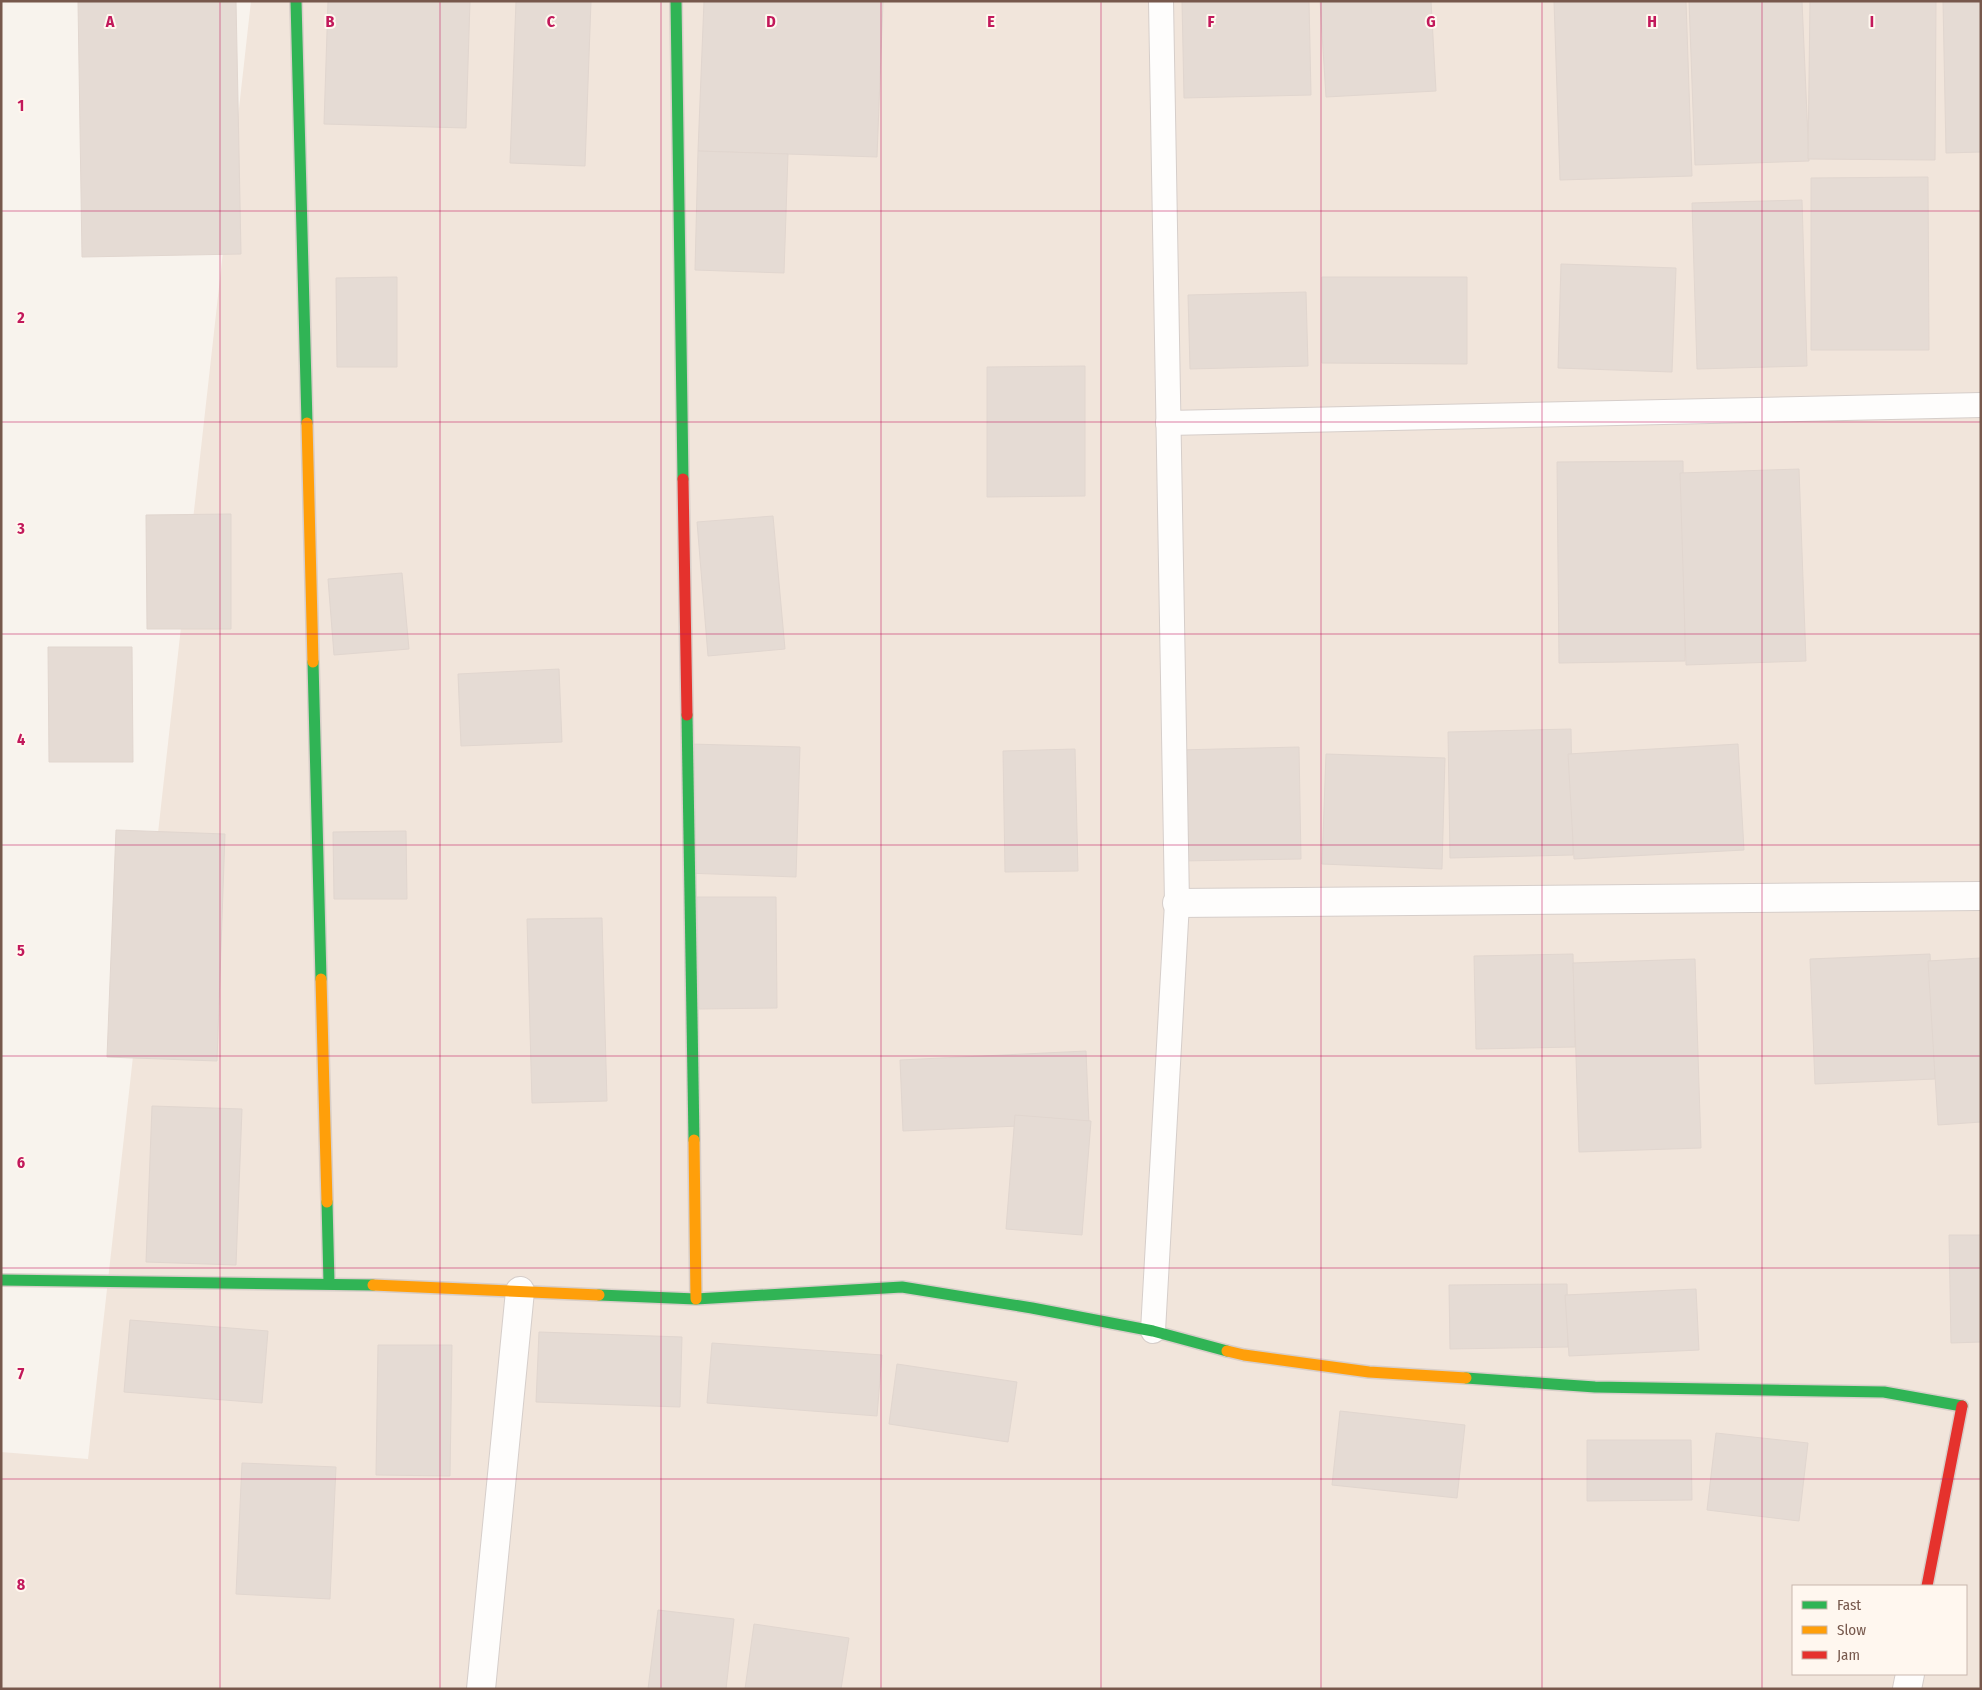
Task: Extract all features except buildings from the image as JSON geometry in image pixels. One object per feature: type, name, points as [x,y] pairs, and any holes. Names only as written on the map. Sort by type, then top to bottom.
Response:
[{"type":"street","points":[[296,1],[329,1283]]},
{"type":"street","points":[[676,1],[696,1298]]},
{"type":"street","points":[[1176,903],[1981,896]]},
{"type":"street","points":[[1,1280],[329,1283],[696,1298],[902,1287],[1032,1308],[1153,1331],[1244,1355],[1369,1372],[1595,1387],[1884,1392],[1962,1405],[1927,1585]]},
{"type":"street","points":[[481,1689],[520,1291]]},
{"type":"street","points":[[1907,1689],[1910,1675]]},
{"type":"lane","points":[[1153,1331],[1176,903],[1161,1]]},
{"type":"lane","points":[[1168,423],[1981,405]]},
{"type":"shaded area","points":[[251,1],[1981,1],[1981,1689],[1,1689],[1,1452],[88,1459]]},
{"type":"traffic: fast","points":[[296,1],[307,423]]},
{"type":"traffic: fast","points":[[676,1],[683,479]]},
{"type":"traffic: fast","points":[[313,662],[321,979]]},
{"type":"traffic: fast","points":[[687,715],[694,1140]]},
{"type":"traffic: fast","points":[[327,1202],[329,1283]]},
{"type":"traffic: fast","points":[[1,1280],[373,1285]]},
{"type":"traffic: fast","points":[[599,1295],[696,1299],[902,1287],[1032,1308],[1153,1331],[1227,1351]]},
{"type":"traffic: fast","points":[[1466,1378],[1595,1387],[1884,1392],[1962,1406]]},
{"type":"traffic: slow","points":[[307,423],[313,662]]},
{"type":"traffic: slow","points":[[321,979],[327,1202]]},
{"type":"traffic: slow","points":[[694,1140],[696,1299]]},
{"type":"traffic: slow","points":[[373,1285],[599,1295]]},
{"type":"traffic: slow","points":[[1227,1351],[1369,1372],[1466,1378]]},
{"type":"traffic: jam","points":[[683,479],[687,715]]},
{"type":"traffic: jam","points":[[1927,1585],[1962,1406]]}]
